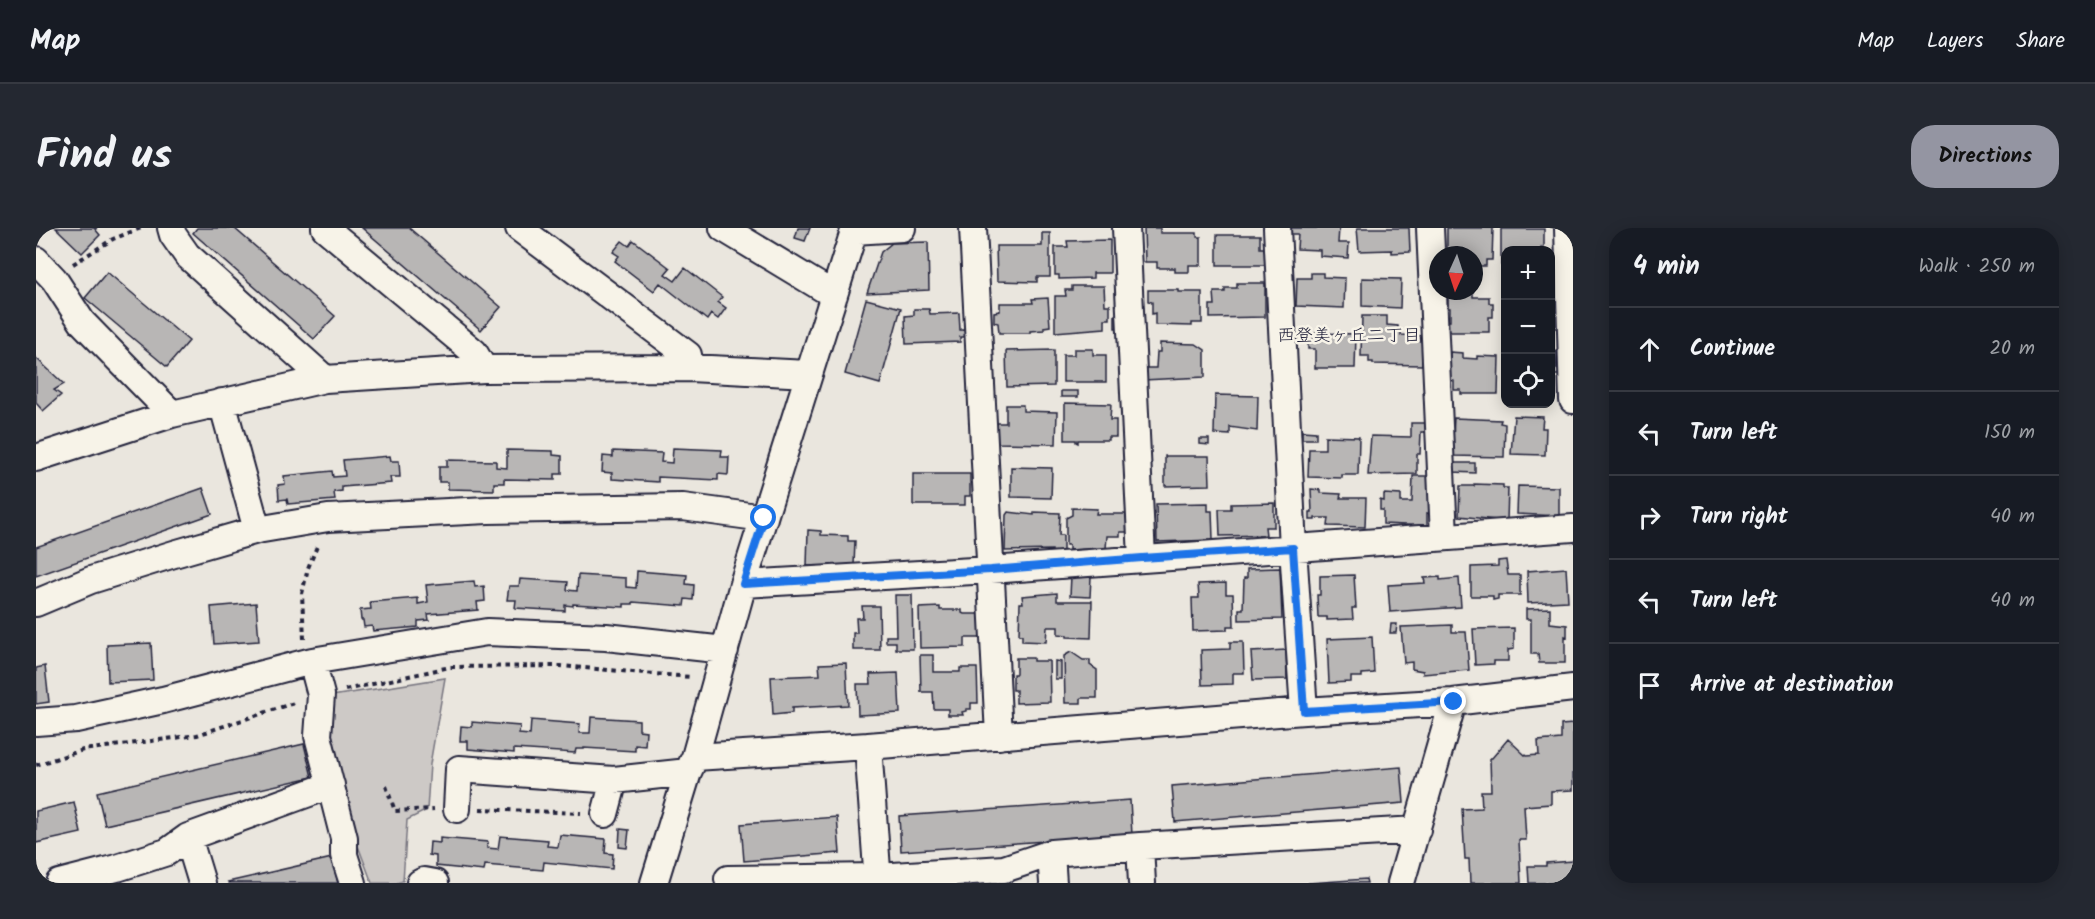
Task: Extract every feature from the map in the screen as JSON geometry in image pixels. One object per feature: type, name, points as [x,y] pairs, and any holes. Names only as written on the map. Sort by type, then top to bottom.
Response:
[{"type":"street","points":[[171,228],[173,235],[187,255],[325,379]]},
{"type":"street","points":[[325,228],[474,352],[484,369]]},
{"type":"street","points":[[519,228],[688,355],[690,368]]},
{"type":"street","points":[[723,228],[834,295]]},
{"type":"street","points":[[654,883],[692,764],[743,584],[855,229],[902,228]]},
{"type":"street","points":[[973,228],[999,736]]},
{"type":"street","points":[[1126,228],[1142,558]]},
{"type":"street","points":[[1277,228],[1293,548],[1304,711]]},
{"type":"street","points":[[1430,228],[1444,536]]},
{"type":"street","points":[[1568,228],[1573,400]]},
{"type":"street","points":[[36,260],[54,279],[82,322],[172,414]]},
{"type":"street","points":[[36,458],[172,414],[325,379],[484,369],[690,368],[808,374]]},
{"type":"street","points":[[222,402],[257,530]]},
{"type":"street","points":[[36,603],[91,580],[174,554],[257,530],[328,518],[488,510],[683,507],[764,518]]},
{"type":"street","points":[[743,584],[991,570],[1573,528]]},
{"type":"street","points":[[36,723],[76,719],[120,710],[312,661],[487,632],[606,637],[725,650]]},
{"type":"street","points":[[312,661],[321,695],[318,736],[344,838],[344,855],[353,883]]},
{"type":"street","points":[[457,808],[459,770],[614,780],[692,764],[868,746],[1304,711],[1454,702],[1573,688]]},
{"type":"street","points":[[1401,883],[1454,702]]},
{"type":"street","points":[[868,746],[877,880]]},
{"type":"street","points":[[605,814],[614,780]]},
{"type":"street","points":[[58,883],[117,868],[166,852],[188,837],[331,785]]},
{"type":"street","points":[[728,879],[877,880],[1004,868],[1051,853],[1417,830]]},
{"type":"street","points":[[188,837],[202,883]]},
{"type":"street","points":[[1140,846],[1142,883]]},
{"type":"street","points":[[1051,853],[1053,883]]},
{"type":"street","points":[[420,883],[424,881],[435,883]]},
{"type":"path","points":[[54,279],[59,273],[113,238],[141,228]]},
{"type":"path","points":[[312,661],[304,640],[302,594],[308,568],[328,518]]},
{"type":"path","points":[[36,765],[83,750],[197,735],[321,695],[450,667],[561,666],[700,677]]},
{"type":"path","points":[[386,786],[394,811],[457,808],[605,814]]},
{"type":"shaded area","points":[[445,678],[430,764],[427,810],[407,820],[403,881],[372,883],[352,830],[325,734],[326,697]]},
{"type":"building","points":[[56,228],[97,228],[95,229],[100,235],[82,253]]},
{"type":"building","points":[[197,228],[234,228],[335,316],[314,339],[193,233]]},
{"type":"building","points":[[362,228],[409,228],[501,307],[481,330]]},
{"type":"building","points":[[798,228],[810,228],[805,241],[795,238]]},
{"type":"building","points":[[1144,228],[1160,228],[1160,233],[1197,233],[1197,237],[1201,237],[1201,265],[1189,265],[1189,272],[1175,272],[1175,268],[1157,268],[1157,262],[1145,262]]},
{"type":"building","points":[[1289,228],[1339,228],[1338,243],[1349,243],[1348,258],[1320,256],[1320,250],[1297,249],[1298,234],[1289,234]]},
{"type":"building","points":[[1357,228],[1409,228],[1410,252],[1359,251]]},
{"type":"building","points":[[1447,228],[1493,228],[1492,260],[1486,260],[1486,266],[1483,266],[1483,246],[1447,246]]},
{"type":"building","points":[[1501,229],[1544,229],[1544,246],[1501,246]]},
{"type":"building","points":[[1042,233],[1050,233],[1050,277],[1037,277],[1037,282],[997,281],[996,246],[1042,246]]},
{"type":"building","points":[[1217,235],[1260,235],[1260,248],[1267,248],[1267,265],[1217,265]]},
{"type":"building","points":[[633,240],[670,268],[665,274],[675,281],[685,268],[722,297],[718,302],[726,308],[718,319],[711,314],[707,320],[660,283],[654,291],[615,261],[619,256],[613,252],[622,241],[629,246]]},
{"type":"building","points":[[1110,240],[1110,273],[1093,273],[1093,278],[1059,279],[1059,275],[1055,275],[1055,247],[1068,247],[1067,241]]},
{"type":"building","points":[[928,242],[929,290],[867,293],[881,252],[892,243]]},
{"type":"building","points":[[107,272],[189,341],[167,367],[85,298]]},
{"type":"building","points":[[1311,273],[1323,273],[1323,277],[1345,278],[1344,308],[1296,306],[1297,278],[1311,278]]},
{"type":"building","points":[[1362,278],[1401,279],[1400,308],[1362,306]]},
{"type":"building","points":[[1237,283],[1265,283],[1265,317],[1210,318],[1210,305],[1215,305],[1214,292],[1225,292],[1225,288],[1237,288]]},
{"type":"building","points":[[1072,286],[1104,286],[1105,305],[1110,305],[1110,319],[1105,319],[1105,328],[1055,332],[1055,296],[1066,296],[1065,290],[1072,290]]},
{"type":"building","points":[[1555,286],[1557,287],[1557,328],[1555,328]]},
{"type":"building","points":[[1148,290],[1202,292],[1202,323],[1192,323],[1192,326],[1155,325],[1155,313],[1152,314],[1152,302],[1148,301]]},
{"type":"building","points":[[1483,297],[1489,297],[1489,303],[1493,303],[1493,317],[1489,317],[1489,332],[1450,332],[1450,329],[1447,329],[1447,321],[1450,321],[1450,308],[1448,308],[1448,300],[1483,300]]},
{"type":"building","points":[[1048,298],[1050,326],[1044,327],[1044,330],[1030,331],[1030,333],[999,333],[998,323],[994,322],[994,312],[1000,311],[1000,303],[1033,303],[1032,299]]},
{"type":"building","points":[[866,299],[901,308],[880,384],[845,374]]},
{"type":"building","points":[[914,309],[929,309],[930,314],[959,313],[960,330],[966,330],[965,337],[960,337],[960,342],[906,344],[905,316],[914,315]]},
{"type":"building","points":[[1115,315],[1120,315],[1120,328],[1115,328]]},
{"type":"building","points":[[1362,316],[1387,316],[1387,325],[1398,326],[1398,329],[1401,329],[1401,335],[1423,336],[1422,365],[1373,364],[1369,362],[1369,356],[1361,356]]},
{"type":"building","points":[[1313,334],[1356,334],[1355,368],[1315,368],[1315,349],[1308,349],[1308,342],[1313,342]]},
{"type":"building","points":[[1160,343],[1196,344],[1205,350],[1205,377],[1143,380],[1144,368],[1156,368]]},
{"type":"building","points":[[1074,349],[1093,349],[1093,355],[1106,355],[1106,382],[1063,382],[1063,355],[1074,355]]},
{"type":"building","points":[[1054,350],[1054,386],[1007,387],[1006,351]]},
{"type":"building","points":[[1450,352],[1463,353],[1463,358],[1499,357],[1498,394],[1461,394],[1461,390],[1454,390],[1454,381],[1449,380]]},
{"type":"building","points":[[1555,352],[1557,352],[1556,369],[1559,369],[1559,375],[1555,375]]},
{"type":"building","points":[[36,358],[64,384],[54,390],[61,395],[43,411],[36,403]]},
{"type":"building","points":[[1061,391],[1078,391],[1078,397],[1061,397]]},
{"type":"building","points":[[1215,395],[1258,396],[1257,431],[1230,427],[1230,435],[1214,434]]},
{"type":"building","points":[[1065,403],[1111,404],[1110,420],[1116,420],[1116,437],[1108,437],[1108,440],[1078,440],[1078,443],[1076,440],[1065,440]]},
{"type":"building","points":[[1006,405],[1023,405],[1023,411],[1057,412],[1056,444],[996,443],[996,423],[1006,423]]},
{"type":"building","points":[[1514,416],[1543,417],[1542,428],[1546,428],[1545,455],[1511,454]]},
{"type":"building","points":[[1454,418],[1501,420],[1500,423],[1505,424],[1504,457],[1452,456]]},
{"type":"building","points":[[1411,423],[1427,423],[1427,432],[1421,432],[1420,454],[1417,454],[1417,474],[1368,475],[1371,436],[1411,437]]},
{"type":"building","points":[[1302,431],[1316,432],[1316,439],[1302,439]]},
{"type":"building","points":[[1325,436],[1359,437],[1358,475],[1342,475],[1342,478],[1308,477],[1309,449],[1325,449]]},
{"type":"building","points":[[1200,439],[1209,439],[1209,445],[1200,444]]},
{"type":"building","points":[[673,448],[722,450],[721,457],[729,457],[728,475],[718,474],[718,480],[658,477],[658,482],[612,479],[612,473],[602,472],[603,456],[613,457],[613,451],[662,453],[661,462],[672,463]]},
{"type":"building","points":[[507,450],[553,451],[553,455],[562,456],[562,474],[555,474],[555,480],[504,479],[504,483],[494,483],[494,490],[448,489],[448,482],[439,482],[439,467],[447,467],[447,460],[496,461],[496,467],[507,468]]},
{"type":"building","points":[[390,456],[391,461],[399,461],[400,477],[390,477],[391,483],[342,487],[342,491],[334,492],[335,500],[288,504],[287,499],[279,500],[278,485],[285,484],[284,476],[332,471],[333,477],[345,476],[343,460]]},
{"type":"building","points":[[1165,456],[1209,456],[1210,485],[1165,486]]},
{"type":"building","points":[[1454,463],[1475,463],[1475,473],[1453,472]]},
{"type":"building","points":[[1011,467],[1052,468],[1051,498],[1011,497]]},
{"type":"building","points":[[913,474],[970,474],[970,496],[965,496],[965,505],[913,505]]},
{"type":"building","points":[[1413,476],[1434,476],[1432,514],[1427,513],[1427,526],[1383,524],[1380,500],[1384,501],[1384,494],[1401,495],[1401,502],[1412,502]]},
{"type":"building","points":[[1474,484],[1503,485],[1503,488],[1508,488],[1507,521],[1459,516],[1460,486],[1474,486]]},
{"type":"building","points":[[1518,486],[1559,487],[1559,516],[1517,514]]},
{"type":"building","points":[[203,488],[212,514],[36,576],[36,547]]},
{"type":"building","points":[[1311,489],[1321,490],[1321,493],[1341,494],[1340,498],[1366,498],[1365,527],[1328,526],[1329,518],[1310,520]]},
{"type":"building","points":[[1208,503],[1208,511],[1212,511],[1213,540],[1157,542],[1156,504]]},
{"type":"building","points":[[1274,503],[1274,527],[1265,527],[1266,535],[1220,536],[1219,509],[1231,509],[1231,504]]},
{"type":"building","points":[[1072,508],[1097,509],[1096,514],[1129,514],[1129,532],[1120,532],[1120,536],[1107,536],[1106,548],[1069,550],[1069,545],[1066,545],[1066,518],[1072,515]]},
{"type":"building","points":[[1008,512],[1034,515],[1034,512],[1060,513],[1059,535],[1063,535],[1063,554],[1052,554],[1052,550],[1005,551]]},
{"type":"building","points":[[808,530],[821,531],[821,535],[848,536],[848,541],[855,541],[854,565],[839,565],[839,570],[816,570],[815,566],[807,566]]},
{"type":"building","points":[[1506,560],[1508,575],[1520,575],[1520,595],[1498,595],[1498,599],[1493,600],[1493,596],[1471,596],[1471,567],[1498,566],[1498,561]]},
{"type":"building","points":[[1280,568],[1282,619],[1239,620],[1239,609],[1243,609],[1244,578],[1247,578],[1247,569]]},
{"type":"building","points":[[1566,568],[1568,601],[1528,603],[1527,571]]},
{"type":"building","points":[[637,571],[687,575],[686,584],[694,585],[693,600],[685,599],[684,606],[633,602],[633,604],[624,604],[624,607],[573,604],[573,606],[565,605],[565,611],[515,608],[516,600],[507,600],[509,586],[519,586],[520,579],[568,582],[567,590],[577,591],[578,575],[626,578],[626,587],[636,588]]},
{"type":"building","points":[[1354,575],[1356,608],[1352,608],[1353,619],[1327,620],[1327,617],[1318,617],[1317,595],[1320,595],[1320,576]]},
{"type":"building","points":[[1071,576],[1091,577],[1090,597],[1070,596]]},
{"type":"building","points":[[1440,577],[1440,580],[1459,578],[1461,607],[1390,612],[1388,585],[1425,583],[1424,578]]},
{"type":"building","points":[[474,581],[475,587],[484,586],[485,601],[477,602],[478,610],[428,614],[429,620],[418,621],[418,627],[373,631],[372,626],[364,627],[363,620],[361,620],[360,610],[371,609],[370,602],[418,598],[418,604],[428,602],[426,585]]},
{"type":"building","points":[[1226,583],[1226,594],[1233,594],[1234,626],[1227,626],[1227,630],[1193,631],[1192,598],[1199,598],[1198,584]]},
{"type":"building","points":[[1057,593],[1057,601],[1092,601],[1091,638],[1067,637],[1067,635],[1058,634],[1058,627],[1047,627],[1046,642],[1022,641],[1022,635],[1019,635],[1022,596]]},
{"type":"building","points":[[895,595],[912,595],[913,649],[896,649],[896,642],[886,642],[886,636],[896,636]]},
{"type":"building","points":[[256,603],[259,641],[214,644],[211,607]]},
{"type":"building","points":[[862,606],[879,606],[880,650],[853,650],[853,633],[857,633],[856,618],[863,618]]},
{"type":"building","points":[[940,607],[940,610],[962,610],[964,614],[980,614],[980,638],[965,638],[965,647],[920,648],[919,608]]},
{"type":"building","points":[[1550,608],[1550,623],[1567,625],[1565,663],[1539,663],[1538,654],[1531,654],[1531,619],[1526,619],[1526,609]]},
{"type":"building","points":[[1391,624],[1397,624],[1396,633],[1390,633]]},
{"type":"building","points":[[1452,625],[1452,632],[1466,632],[1469,670],[1423,674],[1423,671],[1412,669],[1412,662],[1404,663],[1401,627]]},
{"type":"building","points":[[1514,628],[1514,649],[1508,650],[1508,661],[1475,665],[1473,629]]},
{"type":"building","points":[[1372,637],[1374,673],[1362,674],[1362,677],[1351,677],[1351,682],[1329,683],[1327,639]]},
{"type":"building","points":[[1230,642],[1243,642],[1244,673],[1233,673],[1233,684],[1202,685],[1201,650],[1230,649]]},
{"type":"building","points":[[151,643],[153,680],[108,682],[107,645]]},
{"type":"building","points":[[1286,650],[1287,679],[1253,680],[1251,652]]},
{"type":"building","points":[[1071,652],[1083,660],[1090,660],[1090,665],[1097,670],[1097,698],[1081,698],[1081,703],[1065,703],[1064,656]]},
{"type":"building","points":[[920,655],[933,655],[933,672],[960,672],[960,668],[977,668],[978,703],[971,703],[971,709],[962,712],[963,715],[948,715],[948,709],[934,709],[933,692],[921,692]]},
{"type":"building","points":[[1016,658],[1049,661],[1050,702],[1016,703],[1013,674],[1016,674]]},
{"type":"building","points":[[1055,661],[1061,662],[1061,679],[1055,679]]},
{"type":"building","points":[[846,663],[848,705],[792,708],[792,713],[773,715],[771,677],[820,675],[819,664]]},
{"type":"building","points":[[45,666],[49,702],[36,704],[36,668]]},
{"type":"building","points":[[898,673],[900,713],[858,715],[857,684],[871,684],[870,674]]},
{"type":"building","points":[[591,717],[639,720],[639,730],[646,731],[645,746],[635,745],[635,751],[584,748],[576,749],[575,753],[514,749],[514,753],[468,749],[468,741],[460,741],[461,726],[472,727],[472,722],[520,726],[519,734],[530,735],[531,720],[580,724],[579,733],[590,733]]},
{"type":"building","points":[[1573,724],[1573,790],[1551,791],[1551,804],[1524,806],[1526,840],[1519,840],[1521,883],[1470,883],[1469,859],[1465,859],[1462,809],[1482,808],[1481,791],[1491,791],[1490,758],[1508,739],[1526,756],[1539,755],[1538,741],[1561,739],[1561,725]]},
{"type":"building","points":[[304,744],[312,777],[105,825],[97,792]]},
{"type":"building","points":[[1401,767],[1404,803],[1175,822],[1172,786]]},
{"type":"building","points":[[1130,800],[1132,835],[901,851],[899,816]]},
{"type":"building","points":[[74,802],[81,833],[36,843],[36,811]]},
{"type":"building","points":[[837,817],[840,853],[744,861],[741,824]]},
{"type":"building","points":[[620,829],[629,830],[627,848],[619,847]]},
{"type":"building","points":[[560,835],[606,839],[605,853],[613,854],[612,869],[544,862],[543,870],[485,865],[484,871],[436,866],[436,856],[429,855],[430,842],[440,843],[440,838],[488,842],[487,848],[498,849],[500,836],[548,840],[547,846],[558,847]]},
{"type":"building","points":[[332,858],[338,883],[228,882]]},
{"type":"building","points":[[1573,861],[1573,883],[1529,883],[1528,866],[1546,866],[1546,863]]},
{"type":"building","points":[[1366,879],[1367,883],[1308,883]]},
{"type":"district","name":"西登美ヶ丘二丁目","points":[[1349,336]]},
{"type":"route","points":[[764,518],[743,584],[991,570],[1293,548],[1304,711],[1454,702]]}]
